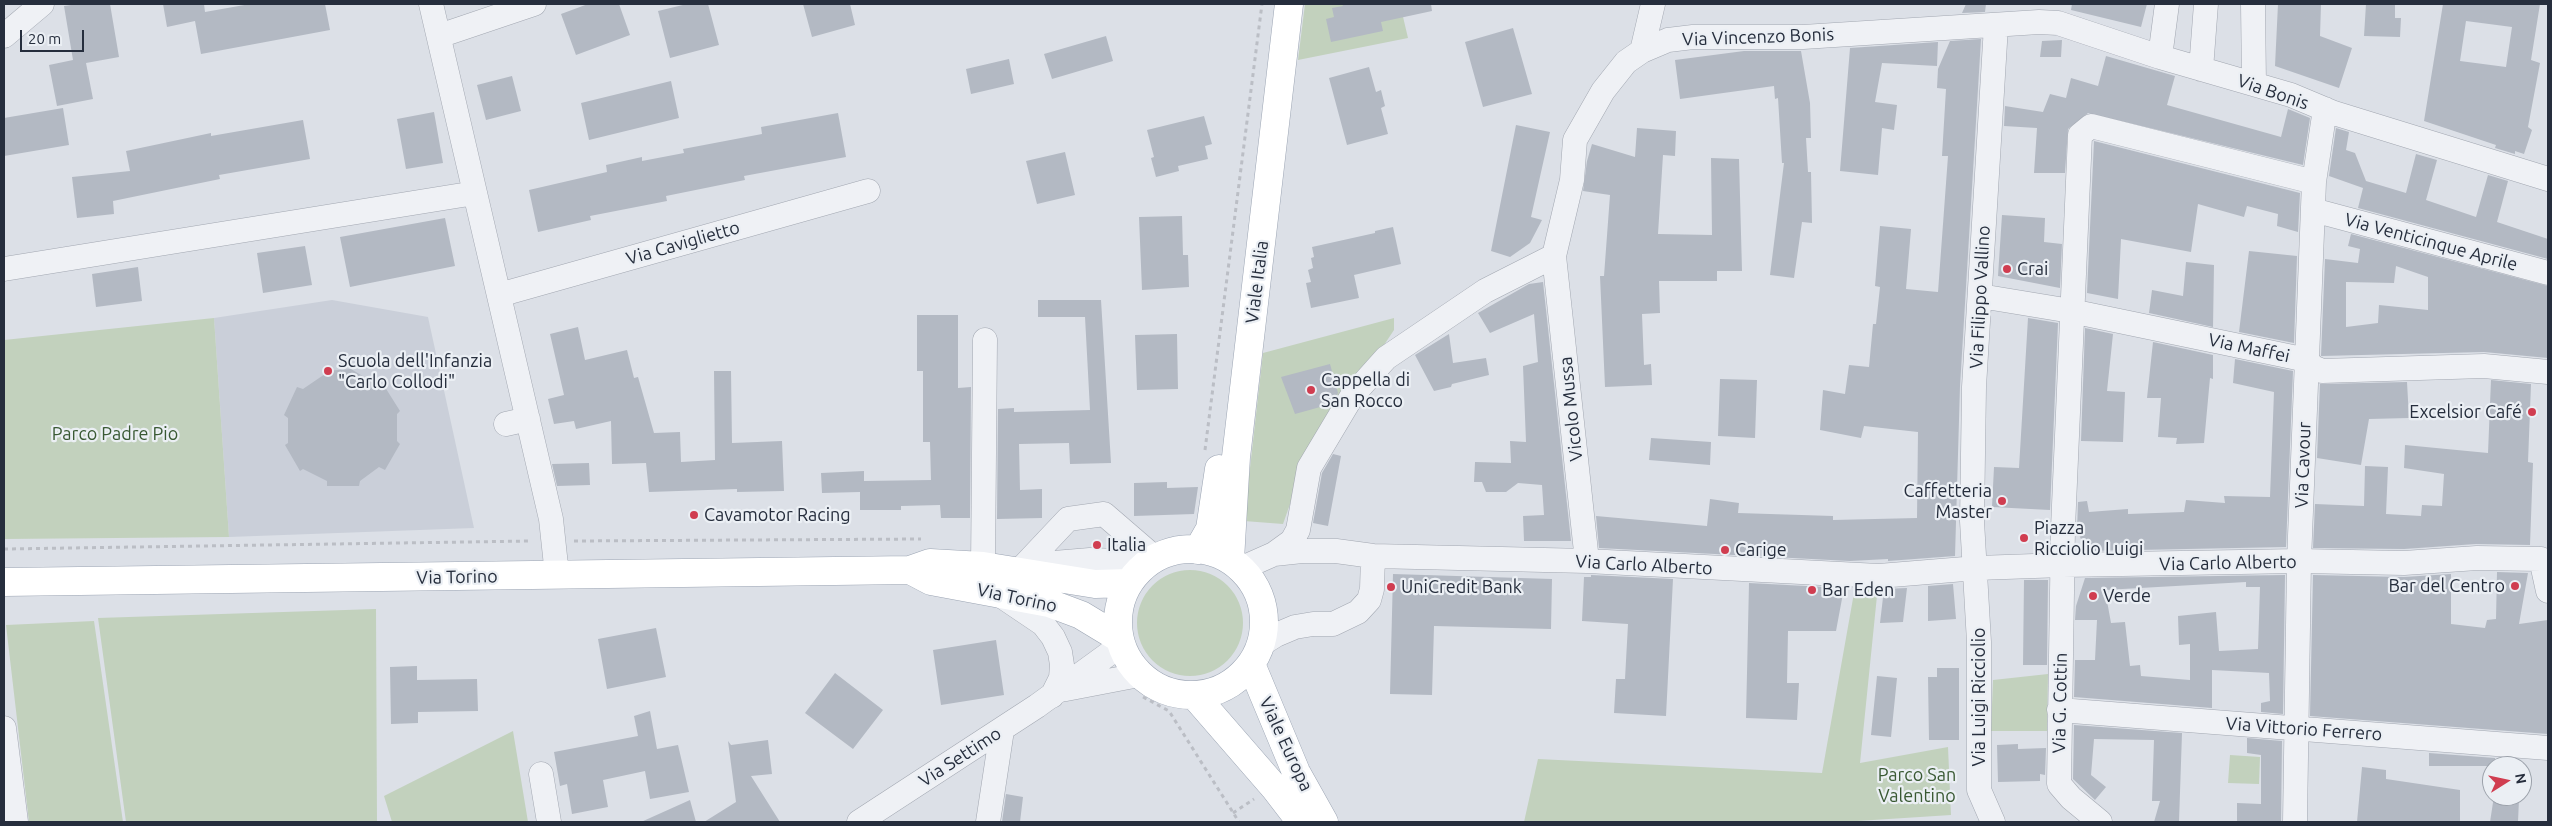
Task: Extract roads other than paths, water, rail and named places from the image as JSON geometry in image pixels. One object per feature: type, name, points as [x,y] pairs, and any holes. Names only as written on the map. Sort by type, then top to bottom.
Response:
[{"type":"main road","name":"Viale Italia","points":[[1198,550],[1210,529],[1222,456],[1278,4]]},
{"type":"main road","name":"Viale Italia","points":[[1235,565],[1236,457],[1289,4]]},
{"type":"main road","points":[[1176,550],[1198,550],[1214,553],[1235,565],[1249,579],[1261,604],[1263,618],[1256,655],[1229,684],[1216,691],[1195,696],[1175,694],[1156,687],[1138,685],[1120,642],[1119,606],[1129,582],[1153,560],[1176,550]]},
{"type":"main road","name":"Via Torino","points":[[4,582],[910,570],[930,563],[984,566],[1095,584],[1129,582]]},
{"type":"main road","name":"Via Torino","points":[[910,570],[931,581],[1050,603],[1081,615],[1120,642]]},
{"type":"main road","name":"Viale Europa","points":[[1256,655],[1296,772],[1324,822]]},
{"type":"main road","name":"Viale Europa","points":[[1195,696],[1274,786],[1301,822]]},
{"type":"street","points":[[4,36],[42,4]]},
{"type":"street","points":[[431,4],[499,295],[517,422],[551,519],[557,575]]},
{"type":"street","points":[[439,36],[534,4]]},
{"type":"street","points":[[1642,51],[1653,4]]},
{"type":"street","points":[[2160,57],[2166,4]]},
{"type":"street","points":[[2201,70],[2206,4]]},
{"type":"street","points":[[2254,4],[2254,84]]},
{"type":"street","name":"Via Bonis","points":[[1996,26],[2039,22],[2058,24],[2201,70],[2290,95],[2325,110],[2548,179]]},
{"type":"street","name":"Via Vincenzo Bonis","points":[[1554,256],[1572,180],[1575,140],[1603,91],[1626,62],[1642,51],[1668,40],[1693,37],[1804,37],[1996,26]]},
{"type":"street","name":"Via Filippo Vallino","points":[[1977,568],[1972,521],[1974,387],[1996,26]]},
{"type":"street","name":"Via Cavour","points":[[2295,822],[2299,561],[2314,182],[2325,110]]},
{"type":"street","name":"Via G. Cottin","points":[[2100,822],[2071,798],[2059,784],[2059,710],[2071,311],[2080,135],[2085,129],[2092,126],[2314,182]]},
{"type":"street","name":"Via Caviglietto","points":[[499,295],[868,191]]},
{"type":"street","points":[[4,269],[475,193]]},
{"type":"street","name":"Via Venticinque Aprile","points":[[2313,210],[2548,273]]},
{"type":"street","points":[[1274,554],[1292,541],[1298,530],[1309,468],[1352,396],[1386,358],[1485,292],[1554,256]]},
{"type":"street","name":"Vicolo Mussa","points":[[1554,256],[1587,561]]},
{"type":"street","name":"Via Maffei","points":[[1980,296],[2071,311],[2307,360],[2313,367],[2322,371],[2484,366],[2548,372]]},
{"type":"street","points":[[984,566],[985,340]]},
{"type":"street","points":[[1019,571],[1068,519],[1104,514],[1153,560]]},
{"type":"street","name":"Via Carlo Alberto","points":[[1235,565],[1274,554],[1336,551],[1374,556],[1587,561],[1864,576],[1977,568],[2299,561],[2404,563],[2545,556],[2548,591]]},
{"type":"street","points":[[1256,655],[1276,635],[1295,627],[1313,624],[1333,624],[1358,612],[1369,600],[1372,589],[1374,556]]},
{"type":"street","points":[[1019,571],[1054,563],[1090,560],[1153,560]]},
{"type":"street","name":"Via Luigi Ricciolio","points":[[1977,568],[1979,790],[1993,822]]},
{"type":"street","points":[[995,592],[1043,624],[1053,638],[1060,652],[1062,665],[1061,678],[1056,693]]},
{"type":"street","name":"Via Settimo","points":[[859,822],[1056,693],[1120,642]]},
{"type":"street","name":"Via Settimo","points":[[1056,693],[1138,685]]},
{"type":"street","name":"Via Vittorio Ferrero","points":[[2059,710],[2548,748]]},
{"type":"street","points":[[4,728],[16,822]]},
{"type":"street","points":[[988,822],[1002,730]]},
{"type":"street","points":[[541,774],[549,822]]},
{"type":"place","name":"Crai","points":[[2007,269]]},
{"type":"place","name":"Scuola dell'Infanzia \"Carlo Collodi\"","points":[[328,371]]},
{"type":"place","name":"Cappella di San Rocco","points":[[1311,390]]},
{"type":"place","name":"Excelsior Café","points":[[2532,412]]},
{"type":"place","name":"Caffetteria Master","points":[[2002,501]]},
{"type":"place","name":"Cavamotor Racing","points":[[694,515]]},
{"type":"place","name":"Piazza Ricciolio Luigi","points":[[2024,538]]},
{"type":"place","name":"Italia","points":[[1097,545]]},
{"type":"place","name":"Carige","points":[[1725,550]]},
{"type":"place","name":"Bar del Centro","points":[[2515,586]]},
{"type":"place","name":"UniCredit Bank","points":[[1391,587]]},
{"type":"place","name":"Bar Eden","points":[[1812,590]]},
{"type":"place","name":"Verde","points":[[2093,596]]},
{"type":"park label","name":"Parco Padre Pio","points":[[115,434]]},
{"type":"park label","name":"Parco San Valentino","points":[[1917,785]]}]
